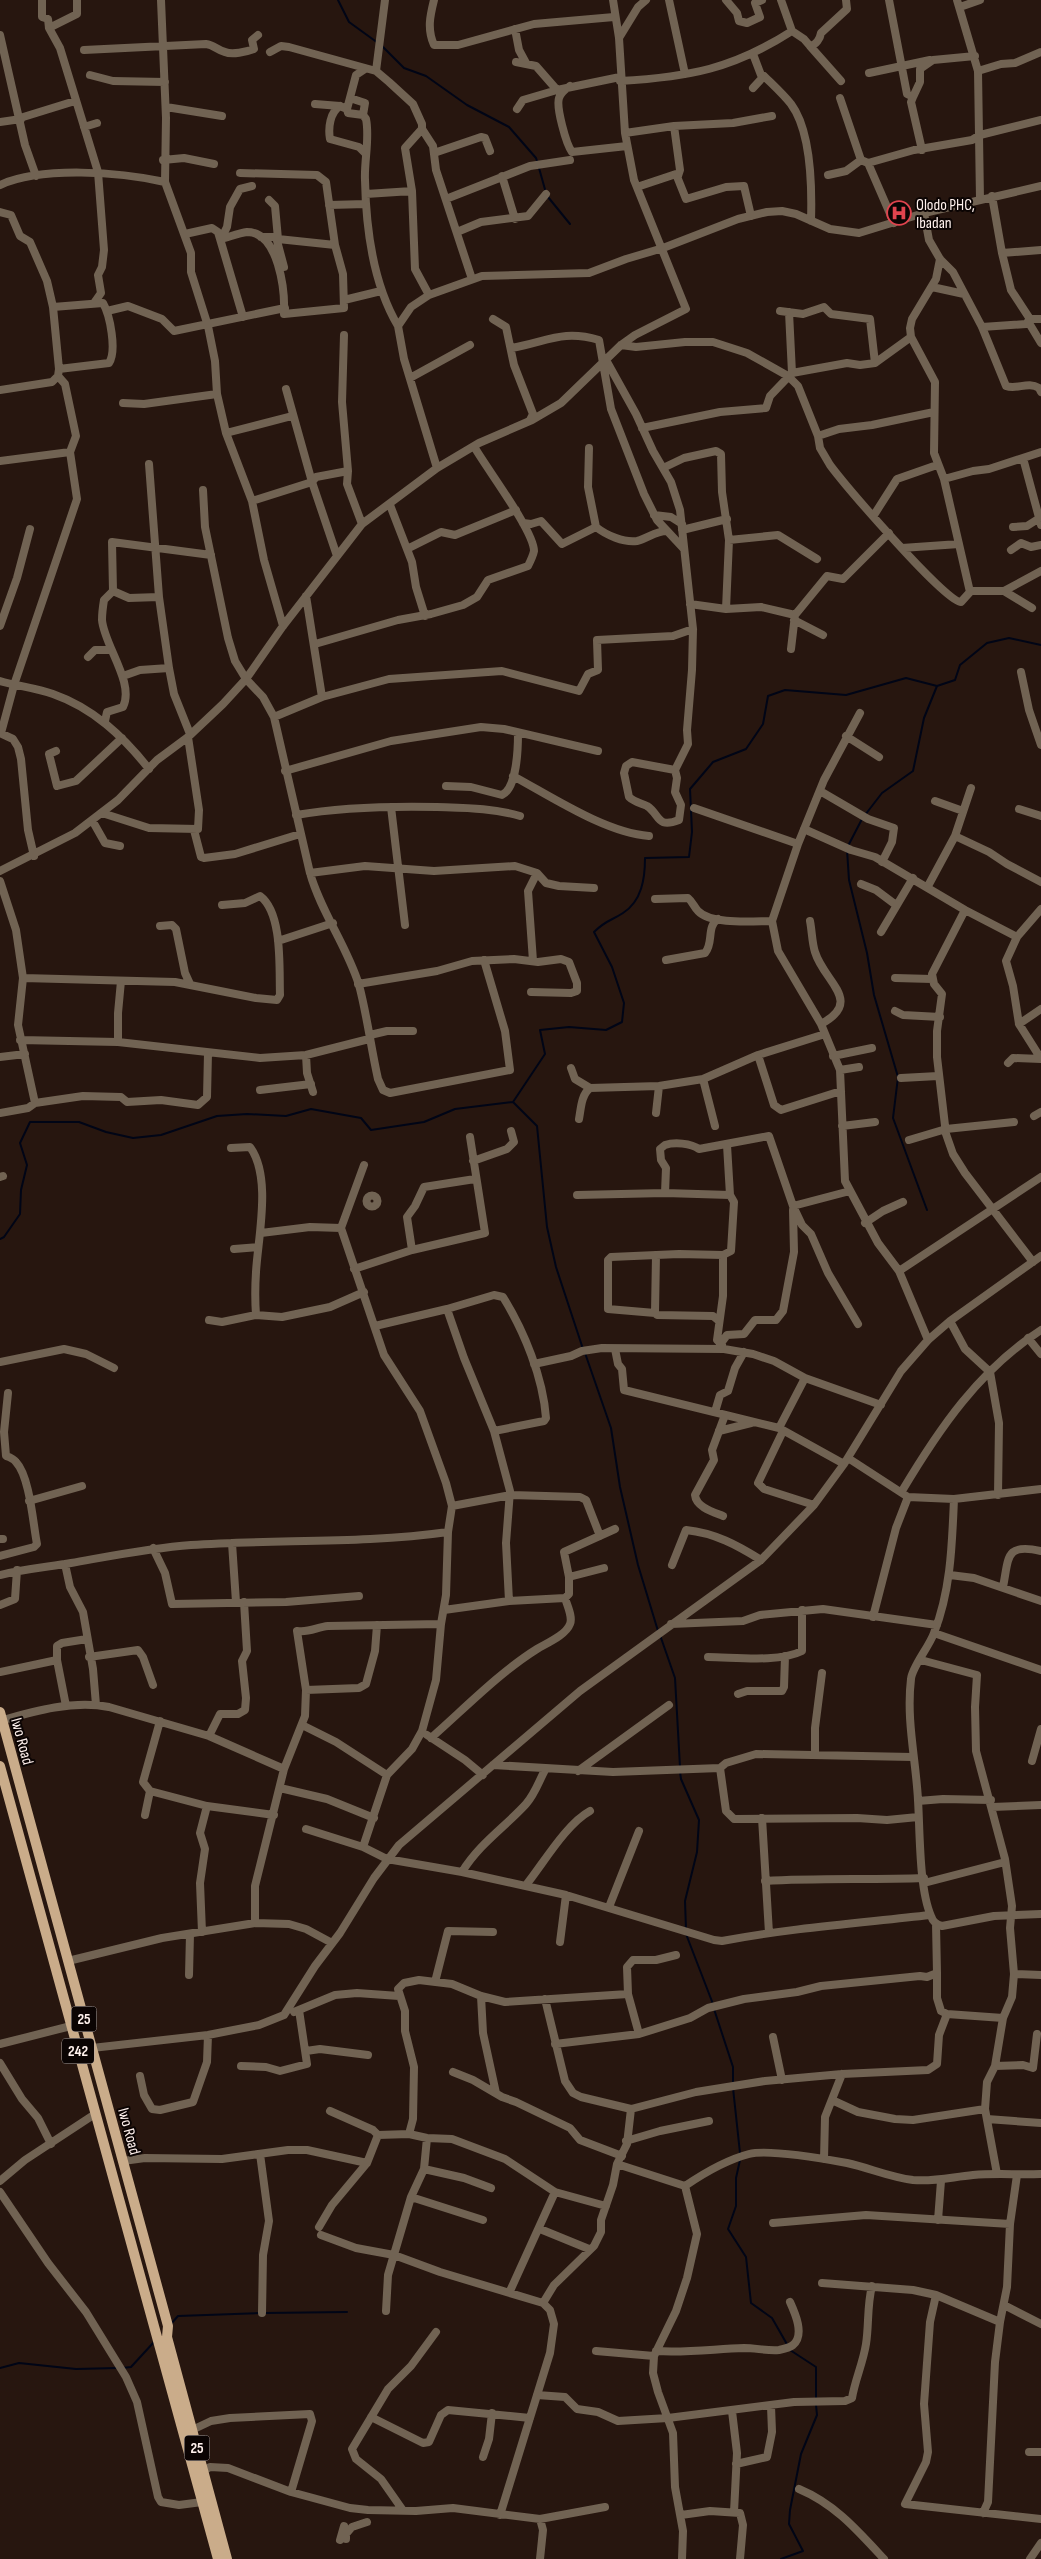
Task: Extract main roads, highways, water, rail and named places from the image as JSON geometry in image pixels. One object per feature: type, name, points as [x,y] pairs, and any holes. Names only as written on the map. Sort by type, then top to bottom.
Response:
[{"type":"main road","name":"Iwo Road","points":[[1,1718],[168,2326],[164,2341],[202,2502],[218,2559]]},
{"type":"main road","name":"Iwo Road","points":[[0,1766],[155,2335],[164,2341],[192,2430],[227,2559]]},
{"type":"waterway","points":[[338,0],[349,22],[378,43]]},
{"type":"waterway","points":[[382,46],[404,68],[426,76],[467,105],[509,127],[536,158],[538,164]]},
{"type":"waterway","points":[[539,168],[546,193]]},
{"type":"waterway","points":[[548,197],[570,224]]},
{"type":"waterway","points":[[513,1102],[545,1054],[540,1030],[569,1027],[606,1030],[622,1022],[624,1003],[612,967],[594,932],[623,913],[634,902],[643,881],[645,858],[689,857],[692,832],[690,789],[713,762],[746,749],[763,724],[768,696],[785,690],[846,695],[906,678],[937,686],[955,680],[960,665],[987,643],[1009,638],[1041,645]]},
{"type":"waterway","points":[[865,815],[882,793],[913,771],[924,718],[937,686]]},
{"type":"waterway","points":[[848,846],[862,819]]},
{"type":"waterway","points":[[847,850],[849,880],[867,953],[874,995],[898,1077],[893,1118],[927,1210]]},
{"type":"waterway","points":[[513,1102],[537,1126],[547,1227],[556,1267],[583,1349]]},
{"type":"waterway","points":[[0,1239],[4,1237],[20,1214],[21,1190],[27,1165],[20,1143],[30,1122],[79,1122],[106,1132],[133,1138],[161,1135],[217,1116],[247,1114],[286,1116],[311,1109],[361,1118],[371,1130],[424,1122],[455,1109],[513,1102]]},
{"type":"waterway","points":[[585,1353],[611,1428],[620,1487],[638,1565],[658,1631]]},
{"type":"waterway","points":[[660,1635],[675,1678],[680,1767]]},
{"type":"waterway","points":[[680,1772],[681,1779],[699,1820],[697,1852],[685,1901],[686,1929]]},
{"type":"waterway","points":[[686,1934],[713,2004]]},
{"type":"waterway","points":[[714,2009],[733,2067],[733,2084]]},
{"type":"waterway","points":[[733,2088],[740,2153]]},
{"type":"waterway","points":[[740,2160],[736,2178],[736,2206],[728,2229],[746,2257],[751,2303],[772,2318],[788,2346]]},
{"type":"waterway","points":[[265,2313],[347,2312]]},
{"type":"waterway","points":[[171,2324],[178,2316],[260,2313]]},
{"type":"waterway","points":[[122,2368],[131,2367],[154,2342]]},
{"type":"waterway","points":[[790,2350],[816,2367],[816,2400]]},
{"type":"waterway","points":[[0,2368],[19,2363],[76,2369],[118,2368]]},
{"type":"waterway","points":[[781,2559],[803,2551],[789,2524],[790,2510],[801,2454],[817,2415],[816,2405]]},
{"type":"place","name":"Olodo PHC, Ibadan","points":[[899,213]]}]
